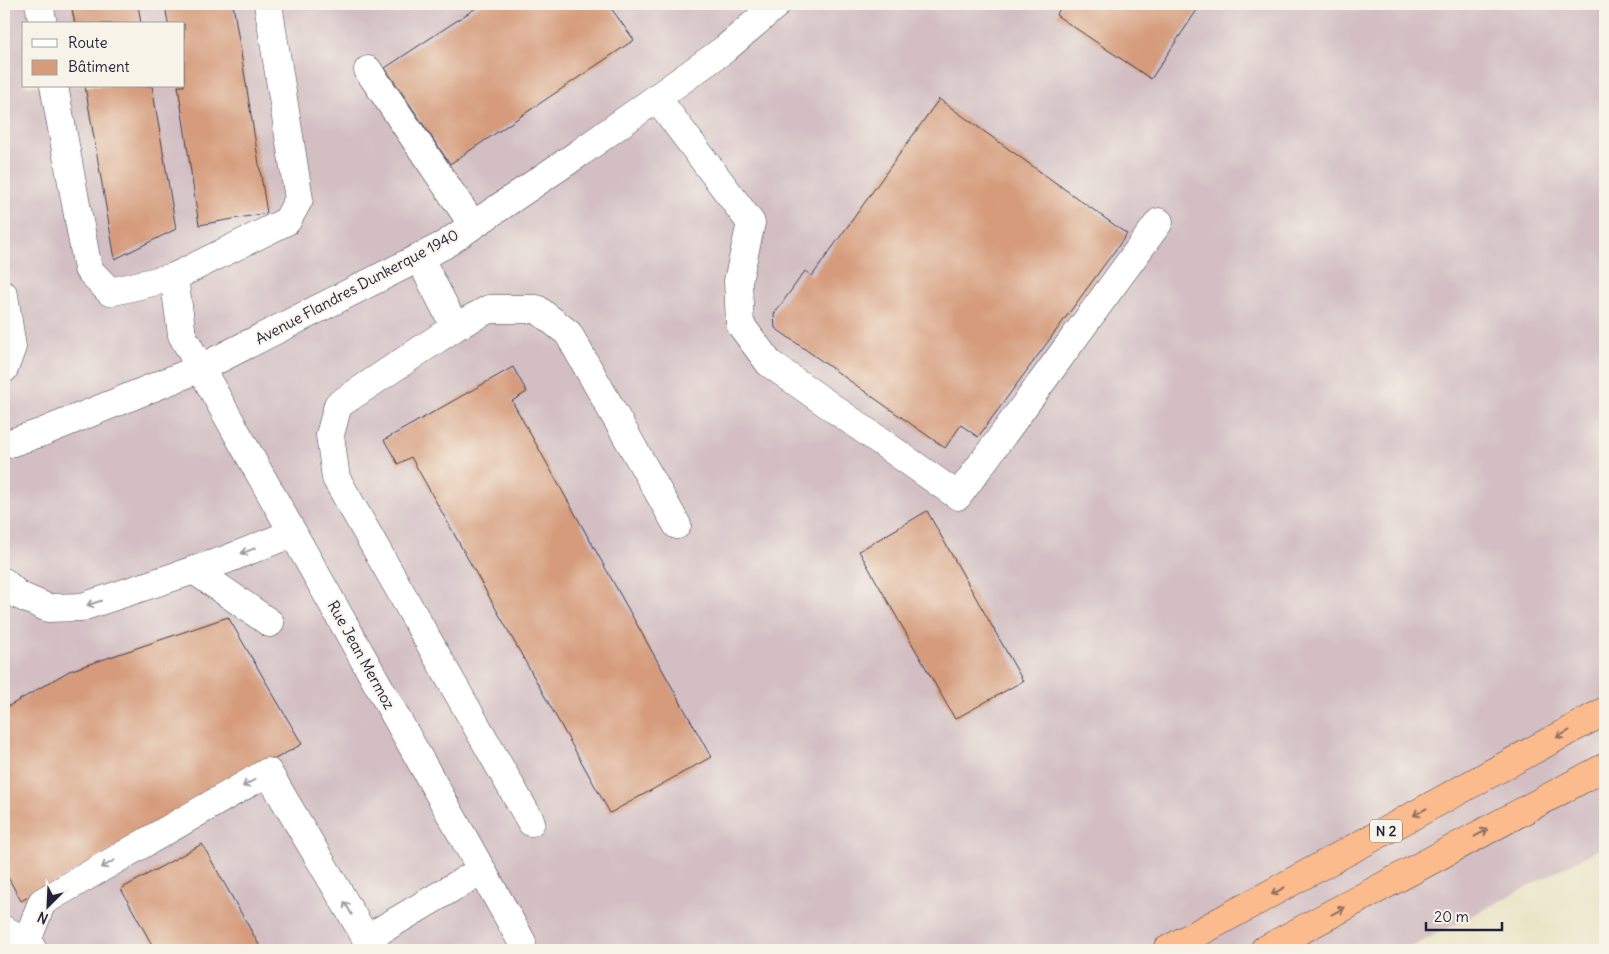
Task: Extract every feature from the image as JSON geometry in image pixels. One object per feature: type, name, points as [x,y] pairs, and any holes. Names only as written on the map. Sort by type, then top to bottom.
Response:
[{"type":"highway","name":"N 2","points":[[1167,950],[1605,711]]},
{"type":"highway","points":[[1264,950],[1605,767]]},
{"type":"street","points":[[39,4],[43,22]]},
{"type":"street","points":[[54,88],[88,269],[110,292],[174,277],[287,221],[299,199],[268,4]]},
{"type":"street","name":"Avenue Flandres Dunkerque 1940","points":[[4,444],[43,432],[201,368],[444,245],[725,49],[777,4]]},
{"type":"street","points":[[368,70],[473,225]]},
{"type":"street","points":[[657,98],[751,223],[738,281],[740,324],[769,363],[958,496],[1159,222]]},
{"type":"street","points":[[419,257],[455,327]]},
{"type":"street","name":"Rue Jean Mermoz","points":[[174,277],[182,335],[522,942]]},
{"type":"street","points":[[4,295],[12,347],[4,369]]},
{"type":"street","points":[[530,822],[336,478],[330,435],[338,405],[455,327],[489,309],[537,309],[568,333],[677,525]]},
{"type":"street","points":[[4,582],[18,594],[48,608],[82,607],[194,570],[293,533]]},
{"type":"street","points":[[194,570],[270,622]]},
{"type":"street","points":[[22,940],[42,902],[268,772],[370,945],[482,870]]},
{"type":"shaded area","points":[[4,4],[1605,4],[1605,846],[1406,950],[4,950]]},
{"type":"building","points":[[71,4],[138,4],[141,22],[75,22]]},
{"type":"building","points":[[165,4],[233,4],[267,213],[199,225],[178,88],[185,88],[185,22],[168,22]]},
{"type":"building","points":[[482,4],[608,4],[634,40],[450,164],[385,68]]},
{"type":"building","points":[[1059,4],[1201,4],[1151,79],[1056,15],[1062,6]]},
{"type":"building","points":[[85,88],[152,88],[176,229],[115,259]]},
{"type":"building","points":[[939,99],[1127,234],[978,437],[961,425],[945,448],[775,328],[774,314],[805,271],[812,276]]},
{"type":"building","points":[[513,367],[527,392],[512,401],[711,757],[610,813],[411,457],[398,464],[384,440]]},
{"type":"building","points":[[927,511],[1023,681],[955,719],[859,551]]},
{"type":"building","points":[[228,617],[302,744],[21,901],[4,870],[4,709],[69,671]]},
{"type":"building","points":[[202,844],[262,950],[155,950],[121,889]]}]
